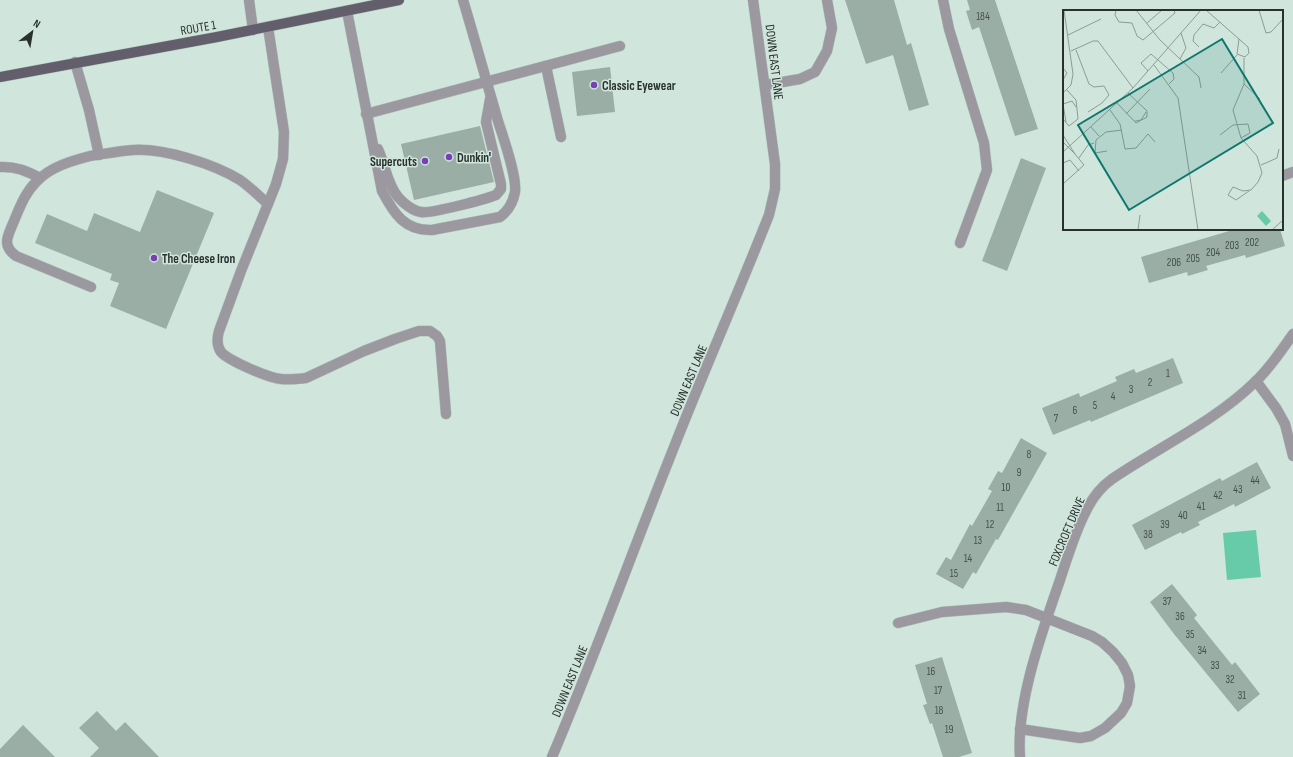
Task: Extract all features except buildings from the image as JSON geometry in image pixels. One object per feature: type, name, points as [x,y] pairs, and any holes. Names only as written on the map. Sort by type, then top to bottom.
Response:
[{"type":"main road","name":"ROUTE 1","points":[[0,77],[253,30],[399,0]]},
{"type":"street","points":[[249,0],[253,30]]},
{"type":"street","points":[[347,11],[382,191],[395,214],[406,223],[421,230],[432,230],[500,217],[506,213],[515,192],[514,180],[463,0]]},
{"type":"street","name":"DOWN EAST LANE","points":[[552,757],[594,655],[611,607],[676,441],[769,215],[775,189],[774,164],[753,0]]},
{"type":"street","points":[[765,85],[800,79],[815,72],[827,51],[832,28],[827,0]]},
{"type":"street","points":[[943,0],[949,29],[984,143],[987,158],[987,170],[960,243]]},
{"type":"street","points":[[268,26],[284,132],[283,159],[276,184],[219,331],[217,338],[221,351],[227,357],[265,374],[279,379],[293,380],[306,378],[395,339],[419,331],[430,331],[437,336],[440,341],[446,414]]},
{"type":"street","points":[[366,114],[620,46]]},
{"type":"street","points":[[75,62],[89,110],[99,155]]},
{"type":"street","points":[[546,66],[561,137]]},
{"type":"street","points":[[369,126],[392,187],[398,197],[410,207],[421,212],[428,212],[491,197],[496,195],[501,189],[486,122],[491,96]]},
{"type":"street","points":[[91,287],[16,256],[8,248],[6,242],[8,234],[22,202],[29,190],[47,172],[75,160],[99,155],[134,150],[156,151],[195,160],[216,168],[240,180],[255,191],[268,204]]},
{"type":"street","points":[[0,167],[17,168],[28,171],[40,178]]},
{"type":"street","points":[[1283,176],[1293,172]]},
{"type":"street","name":"FOXCROFT DRIVE","points":[[1020,757],[1020,729],[1029,680],[1047,617],[1067,558],[1087,510],[1095,496],[1105,484],[1122,471],[1216,414],[1236,399],[1256,381],[1293,334]]},
{"type":"street","points":[[1256,381],[1276,408],[1285,424],[1293,456]]},
{"type":"street","points":[[898,623],[942,612],[1006,608],[1026,610],[1092,636],[1114,652],[1128,674],[1130,686],[1128,698],[1121,713],[1105,728],[1091,736],[1080,738],[1065,737],[1020,729]]},
{"type":"green space","points":[[1256,530],[1261,577],[1227,580],[1223,533]]},
{"type":"place","name":"Classic Eyewear","points":[[594,85]]},
{"type":"place","name":"Dunkin'","points":[[449,157]]},
{"type":"place","name":"Supercuts","points":[[425,161]]},
{"type":"place","name":"The Cheese Iron","points":[[154,258]]}]
